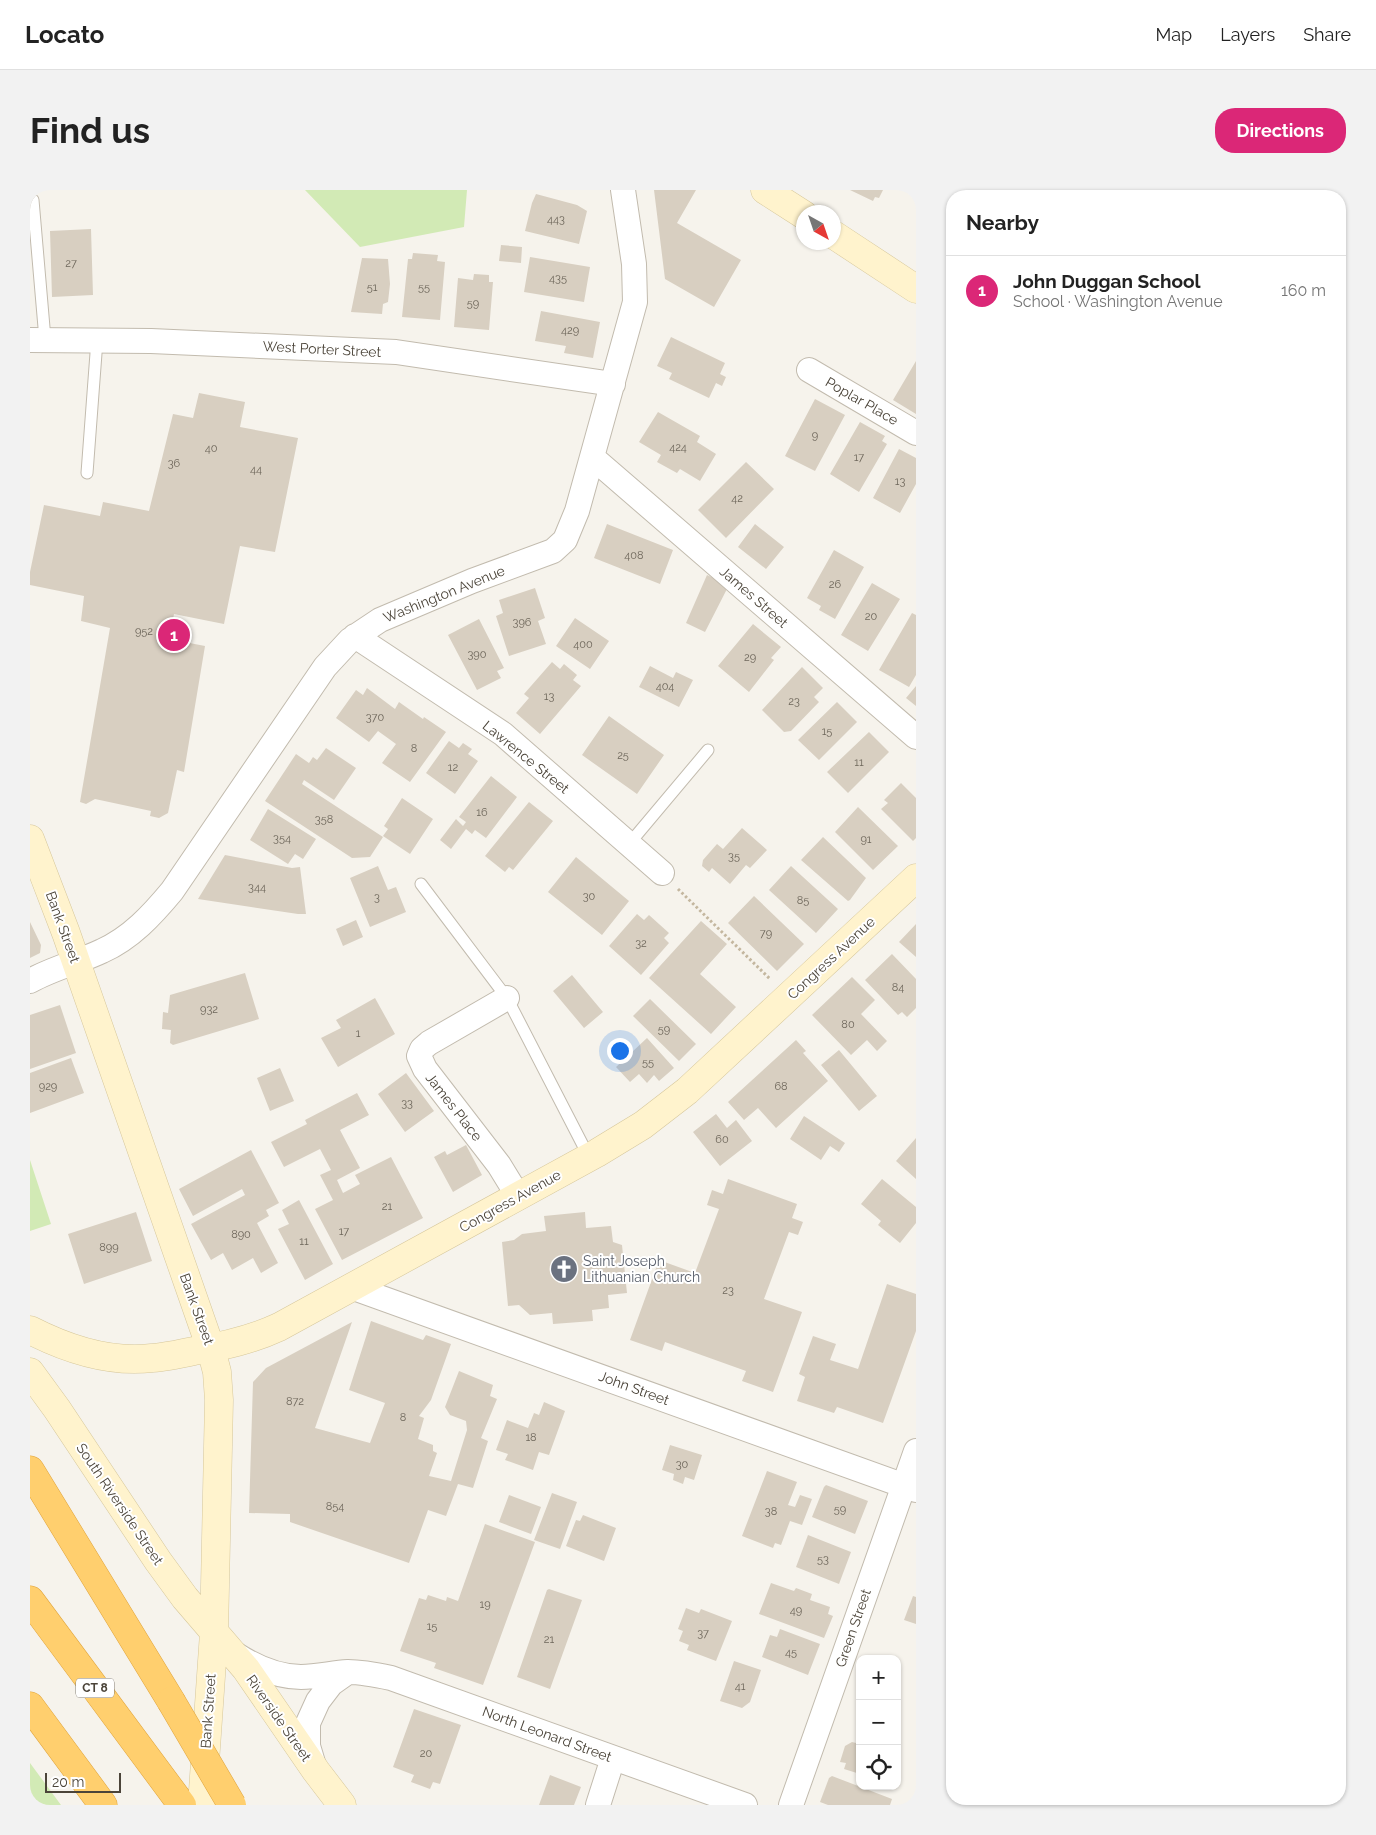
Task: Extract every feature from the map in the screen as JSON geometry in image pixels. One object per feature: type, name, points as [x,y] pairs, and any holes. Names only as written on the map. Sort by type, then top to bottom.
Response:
[{"type":"highway","points":[[30,1470],[232,1805]]},
{"type":"highway","name":"CT 8","points":[[30,1600],[182,1805]]},
{"type":"highway","points":[[30,1706],[103,1805]]},
{"type":"street","name":"Washington Avenue","points":[[30,980],[120,942],[155,912],[172,891],[325,667],[337,652],[355,636],[393,613],[546,554],[558,548],[565,540],[572,527],[632,315],[636,284],[623,190]]},
{"type":"street","points":[[765,190],[796,210]]},
{"type":"street","points":[[841,240],[916,289]]},
{"type":"street","name":"West Porter Street","points":[[38,340],[151,340],[396,352],[613,384]]},
{"type":"street","name":"Poplar Place","points":[[809,370],[916,433]]},
{"type":"street","name":"James Street","points":[[592,457],[916,737]]},
{"type":"street","name":"Lawrence Street","points":[[355,636],[503,734],[662,873]]},
{"type":"street","name":"Bank Street","points":[[30,839],[76,962],[211,1348],[217,1372],[223,1642],[202,1805]]},
{"type":"street","name":"Congress Avenue","points":[[30,1330],[66,1347],[113,1357],[153,1358],[211,1348],[258,1336],[590,1157],[643,1125],[687,1091],[916,878]]},
{"type":"street","name":"James Place","points":[[507,998],[429,1043],[422,1049],[419,1056],[425,1069],[499,1165],[518,1196]]},
{"type":"street","name":"John Street","points":[[351,1287],[910,1488]]},
{"type":"street","name":"South Riverside Street","points":[[30,1372],[57,1409],[158,1561],[223,1642]]},
{"type":"street","name":"Green Street","points":[[791,1805],[910,1488],[916,1451]]},
{"type":"street","name":"North Leonard Street","points":[[223,1642],[253,1666],[276,1674],[301,1677],[348,1672],[391,1678],[745,1805]]},
{"type":"street","name":"Riverside Street","points":[[223,1642],[246,1669],[316,1771],[342,1805]]},
{"type":"street","points":[[316,1771],[308,1746],[308,1723],[318,1701],[331,1684],[348,1672]]},
{"type":"street","points":[[598,1805],[613,1758]]},
{"type":"lane","points":[[33,200],[38,340]]},
{"type":"lane","points":[[87,474],[97,340]]},
{"type":"lane","points":[[628,844],[708,750]]},
{"type":"lane","points":[[421,884],[507,998],[590,1157]]},
{"type":"path","points":[[662,873],[772,981]]},
{"type":"green space","points":[[305,190],[467,190],[464,227],[360,247]]},
{"type":"green space","points":[[30,1160],[51,1224],[30,1231]]},
{"type":"green space","points":[[30,1763],[61,1805],[30,1805]]},
{"type":"building","points":[[654,190],[696,190],[677,223],[741,260],[714,307],[665,279]]},
{"type":"building","points":[[850,190],[883,190],[879,198],[875,197],[873,201]]},
{"type":"building","points":[[536,194],[577,205],[587,211],[579,244],[525,231]]},
{"type":"building","points":[[91,229],[93,295],[52,297],[50,231]]},
{"type":"building","points":[[501,245],[522,247],[521,263],[499,261]]},
{"type":"building","points":[[413,253],[438,255],[437,261],[445,262],[440,320],[402,317],[408,259],[412,259]]},
{"type":"building","points":[[530,257],[590,267],[584,302],[524,292]]},
{"type":"building","points":[[362,258],[388,259],[390,284],[388,302],[383,304],[382,314],[351,312]]},
{"type":"building","points":[[474,274],[489,275],[489,282],[493,282],[489,330],[454,327],[458,278],[473,280]]},
{"type":"building","points":[[541,311],[600,322],[593,358],[564,353],[566,346],[535,341]]},
{"type":"building","points":[[671,337],[725,363],[720,374],[726,377],[722,386],[716,383],[709,398],[669,379],[672,373],[657,366]]},
{"type":"building","points":[[916,361],[916,414],[893,400]]},
{"type":"building","points":[[199,393],[245,402],[240,427],[298,438],[275,552],[240,546],[224,624],[174,614],[169,639],[205,646],[184,772],[177,770],[168,813],[159,818],[150,816],[151,811],[95,799],[86,804],[80,802],[110,628],[81,621],[84,596],[30,585],[30,572],[44,505],[100,516],[103,502],[149,511],[173,414],[193,418]]},
{"type":"building","points":[[815,399],[845,415],[815,471],[785,456]]},
{"type":"building","points":[[658,412],[700,436],[697,442],[716,454],[700,481],[680,469],[677,473],[657,462],[661,455],[639,442]]},
{"type":"building","points":[[860,422],[885,436],[882,441],[887,444],[859,492],[830,474]]},
{"type":"building","points":[[899,449],[916,458],[916,484],[900,513],[873,498]]},
{"type":"building","points":[[746,462],[774,489],[726,538],[698,510]]},
{"type":"building","points":[[607,524],[673,550],[660,584],[594,558]]},
{"type":"building","points":[[755,524],[784,547],[766,569],[738,547]]},
{"type":"building","points":[[834,550],[864,567],[835,619],[819,610],[821,606],[807,598]]},
{"type":"building","points":[[707,575],[729,585],[705,632],[686,623]]},
{"type":"building","points":[[872,583],[900,599],[868,651],[841,635]]},
{"type":"building","points":[[535,588],[545,618],[538,621],[546,644],[509,656],[496,616],[503,613],[499,600]]},
{"type":"building","points":[[912,613],[916,615],[916,675],[909,687],[879,670]]},
{"type":"building","points":[[575,618],[609,641],[590,669],[556,646]]},
{"type":"building","points":[[479,619],[504,668],[497,671],[501,678],[477,690],[448,635]]},
{"type":"building","points":[[753,624],[781,647],[771,658],[774,660],[749,692],[718,666]]},
{"type":"building","points":[[552,662],[560,669],[564,664],[577,675],[573,680],[581,686],[540,734],[516,713],[529,698],[524,694]]},
{"type":"building","points":[[650,666],[673,678],[676,672],[693,680],[679,707],[639,687]]},
{"type":"building","points":[[802,667],[823,688],[814,697],[819,702],[791,731],[784,732],[762,710]]},
{"type":"building","points":[[916,686],[916,706],[906,698]]},
{"type":"building","points":[[367,688],[395,709],[399,702],[446,732],[410,782],[382,763],[396,744],[378,731],[369,742],[336,718],[356,690],[363,695]]},
{"type":"building","points":[[837,702],[857,722],[819,760],[798,740]]},
{"type":"building","points":[[609,716],[664,755],[637,794],[582,755]]},
{"type":"building","points":[[869,732],[889,752],[848,793],[827,772]]},
{"type":"building","points":[[449,741],[459,748],[463,743],[472,749],[468,754],[478,761],[455,794],[426,773]]},
{"type":"building","points":[[326,748],[356,768],[334,800],[304,780],[302,784],[383,837],[370,857],[352,858],[265,801],[296,754],[309,763],[313,757],[317,760]]},
{"type":"building","points":[[491,776],[517,797],[486,838],[475,830],[472,834],[466,829],[451,849],[440,840],[456,819],[463,826],[466,822],[459,817]]},
{"type":"building","points":[[901,783],[916,798],[916,838],[913,841],[881,809],[888,803],[884,800]]},
{"type":"building","points":[[402,798],[433,819],[410,854],[383,836],[388,829],[384,826]]},
{"type":"building","points":[[529,802],[553,821],[513,870],[509,867],[505,872],[485,856]]},
{"type":"building","points":[[858,807],[898,846],[873,870],[835,832]]},
{"type":"building","points":[[268,809],[316,839],[303,859],[295,854],[288,864],[250,840]]},
{"type":"building","points":[[742,828],[767,850],[750,868],[746,865],[730,884],[712,868],[709,872],[702,866],[703,860],[717,844],[723,849]]},
{"type":"building","points":[[823,837],[866,878],[848,901],[801,860]]},
{"type":"building","points":[[225,855],[292,868],[300,867],[306,914],[198,899]]},
{"type":"building","points":[[576,857],[629,901],[602,935],[548,892]]},
{"type":"building","points":[[378,866],[388,890],[396,887],[406,912],[370,927],[350,878]]},
{"type":"building","points":[[791,866],[838,909],[816,933],[769,890]]},
{"type":"building","points":[[754,896],[804,944],[777,971],[728,923]]},
{"type":"building","points":[[637,914],[644,920],[649,915],[669,933],[664,938],[669,943],[641,975],[609,946]]},
{"type":"building","points":[[356,920],[363,937],[343,946],[336,929]]},
{"type":"building","points":[[701,921],[727,944],[700,974],[736,1007],[711,1034],[649,978]]},
{"type":"building","points":[[30,922],[41,945],[40,953],[30,958]]},
{"type":"building","points":[[916,924],[916,957],[899,942]]},
{"type":"building","points":[[892,954],[916,979],[916,1008],[907,1017],[902,1012],[898,1015],[865,980]]},
{"type":"building","points":[[245,973],[259,1019],[173,1045],[170,1043],[171,1030],[162,1029],[163,1012],[168,1013],[170,995]]},
{"type":"building","points":[[572,975],[603,1012],[584,1028],[553,991]]},
{"type":"building","points":[[852,977],[875,1000],[861,1014],[887,1041],[877,1051],[867,1040],[851,1055],[812,1015]]},
{"type":"building","points":[[375,998],[395,1034],[338,1067],[321,1038],[341,1028],[336,1020]]},
{"type":"building","points":[[650,999],[696,1044],[679,1061],[633,1016]]},
{"type":"building","points":[[60,1005],[76,1053],[30,1069],[30,1015]]},
{"type":"building","points":[[647,1038],[674,1068],[659,1081],[654,1075],[647,1083],[639,1074],[630,1082],[616,1067]]},
{"type":"building","points":[[796,1040],[806,1051],[803,1053],[828,1081],[776,1128],[758,1108],[744,1120],[728,1102]]},
{"type":"building","points":[[839,1050],[877,1096],[859,1111],[821,1065]]},
{"type":"building","points":[[71,1058],[84,1093],[30,1113],[30,1073]]},
{"type":"building","points":[[280,1068],[294,1101],[270,1111],[257,1078]]},
{"type":"building","points":[[406,1073],[434,1111],[405,1132],[378,1094]]},
{"type":"building","points":[[357,1093],[369,1115],[340,1130],[360,1168],[337,1180],[343,1193],[360,1184],[355,1175],[391,1157],[423,1218],[342,1260],[315,1209],[333,1200],[320,1175],[331,1170],[320,1149],[284,1167],[271,1142],[307,1124],[305,1120]]},
{"type":"building","points":[[716,1114],[727,1128],[736,1120],[752,1141],[720,1166],[693,1132]]},
{"type":"building","points":[[804,1116],[845,1143],[839,1152],[830,1146],[821,1160],[790,1139]]},
{"type":"building","points":[[916,1138],[916,1179],[896,1161]]},
{"type":"building","points":[[466,1145],[482,1175],[453,1192],[434,1157],[445,1151],[447,1155]]},
{"type":"building","points":[[251,1150],[279,1203],[266,1210],[269,1216],[257,1223],[278,1263],[261,1273],[253,1258],[232,1270],[223,1253],[211,1260],[191,1224],[245,1195],[242,1189],[193,1216],[179,1189]]},
{"type":"building","points":[[728,1179],[797,1204],[792,1218],[803,1222],[798,1235],[789,1232],[764,1299],[802,1312],[773,1392],[742,1381],[746,1371],[665,1342],[662,1351],[630,1340],[659,1260],[695,1273],[719,1209],[707,1205],[712,1190],[723,1194]]},
{"type":"building","points":[[882,1179],[916,1207],[916,1223],[900,1243],[878,1225],[881,1221],[861,1204]]},
{"type":"building","points":[[299,1200],[333,1264],[305,1280],[278,1229],[289,1224],[282,1210]]},
{"type":"building","points":[[136,1212],[152,1261],[84,1284],[68,1234]]},
{"type":"building","name":"Saint Joseph Lithuanian Church","points":[[585,1212],[586,1228],[611,1226],[613,1242],[622,1245],[627,1293],[608,1295],[609,1308],[592,1310],[593,1321],[553,1324],[552,1313],[530,1315],[519,1305],[508,1306],[502,1242],[514,1240],[522,1234],[546,1231],[544,1216]]},
{"type":"building","points":[[887,1284],[916,1294],[916,1331],[883,1423],[837,1407],[834,1413],[797,1401],[805,1377],[799,1374],[813,1336],[836,1344],[830,1360],[858,1369]]},
{"type":"building","points":[[371,1321],[423,1340],[426,1335],[451,1344],[431,1400],[419,1416],[424,1418],[418,1439],[433,1445],[433,1451],[437,1453],[429,1476],[451,1481],[467,1430],[466,1421],[450,1415],[445,1407],[459,1371],[493,1385],[490,1396],[497,1399],[481,1438],[488,1441],[473,1488],[458,1484],[446,1516],[428,1510],[409,1563],[290,1522],[290,1514],[249,1513],[253,1382],[266,1368],[352,1322],[315,1428],[370,1443],[385,1403],[349,1390]]},
{"type":"building","points":[[544,1402],[565,1411],[549,1455],[539,1452],[533,1470],[505,1460],[508,1454],[496,1450],[507,1420],[528,1428],[534,1413],[539,1415]]},
{"type":"building","points":[[670,1445],[702,1455],[694,1480],[685,1477],[683,1484],[673,1480],[674,1474],[662,1470]]},
{"type":"building","points":[[767,1471],[797,1482],[788,1505],[795,1507],[800,1495],[812,1499],[802,1525],[790,1521],[781,1545],[775,1543],[773,1548],[742,1536]]},
{"type":"building","points":[[826,1485],[868,1501],[855,1534],[812,1517]]},
{"type":"building","points":[[552,1493],[577,1502],[560,1549],[534,1540]]},
{"type":"building","points":[[509,1495],[541,1507],[531,1534],[499,1522]]},
{"type":"building","points":[[583,1515],[616,1528],[604,1561],[566,1546],[576,1520],[580,1521]]},
{"type":"building","points":[[485,1524],[535,1542],[483,1685],[434,1668],[436,1663],[400,1651],[419,1598],[426,1600],[428,1595],[446,1601],[447,1597],[458,1601]]},
{"type":"building","points":[[808,1535],[851,1552],[839,1584],[796,1567]]},
{"type":"building","points":[[771,1583],[794,1591],[796,1588],[812,1594],[810,1600],[830,1607],[828,1614],[833,1616],[824,1638],[759,1614]]},
{"type":"building","points":[[549,1589],[582,1600],[550,1689],[517,1677],[547,1590]]},
{"type":"building","points":[[913,1596],[916,1597],[916,1624],[904,1620]]},
{"type":"building","points":[[686,1608],[699,1613],[701,1609],[732,1621],[716,1661],[687,1650],[689,1645],[679,1641],[683,1631],[678,1629]]},
{"type":"building","points":[[780,1629],[820,1644],[808,1675],[762,1657],[770,1635],[777,1637]]},
{"type":"building","points":[[734,1661],[761,1670],[750,1702],[742,1708],[720,1701]]},
{"type":"building","points":[[414,1709],[461,1725],[440,1784],[433,1782],[430,1789],[411,1782],[414,1775],[393,1767]]},
{"type":"building","points":[[852,1742],[856,1743],[856,1773],[844,1769],[846,1763],[840,1762],[845,1746]]},
{"type":"building","points":[[550,1775],[581,1787],[574,1805],[539,1805]]},
{"type":"building","points":[[832,1776],[856,1785],[856,1790],[869,1790],[892,1799],[890,1805],[828,1805],[820,1802],[829,1778]]},
{"type":"place","name":"John Duggan School","points":[[174,635]]},
{"type":"place","name":"Saint Joseph Lithuanian Church","points":[[564,1269]]}]
